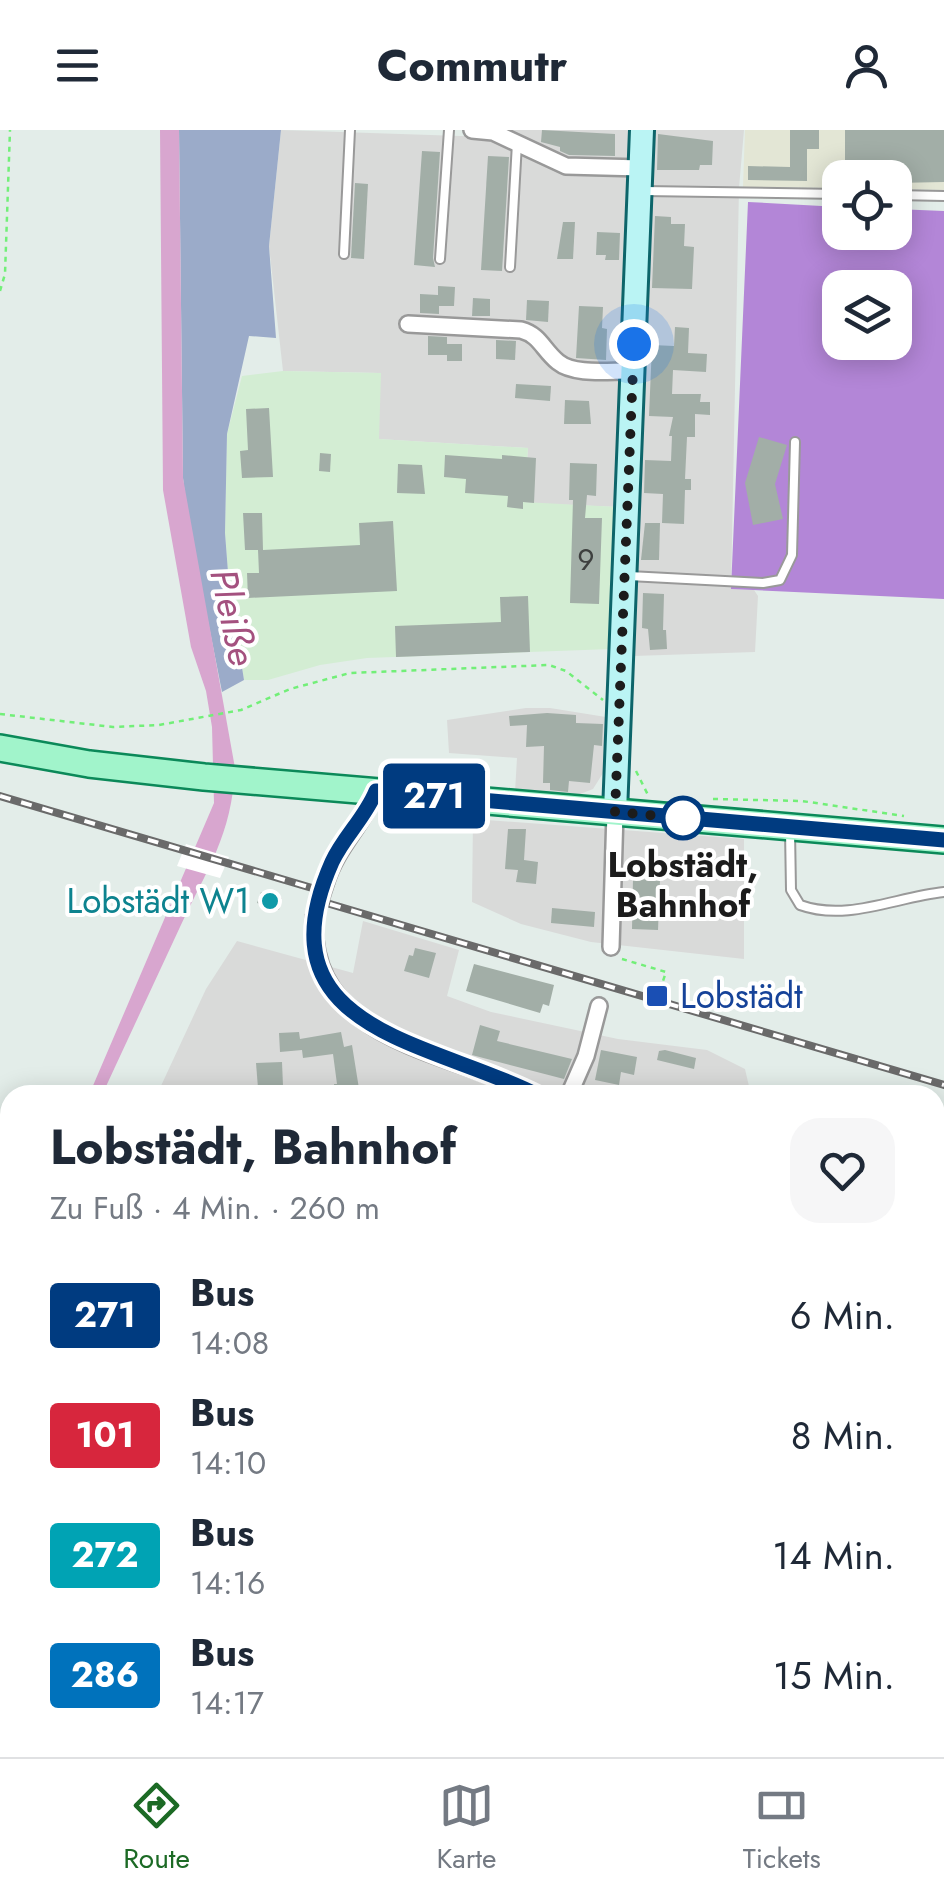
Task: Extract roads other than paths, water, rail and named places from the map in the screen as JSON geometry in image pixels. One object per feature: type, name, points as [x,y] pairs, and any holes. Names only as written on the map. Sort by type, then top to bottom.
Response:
[{"type":"main road","points":[[615,812],[642,130]]},
{"type":"main road","points":[[0,748],[88,764],[245,781],[944,840]]},
{"type":"street","points":[[472,130],[492,132],[566,166],[640,179]]},
{"type":"street","points":[[408,324],[521,330],[534,334],[559,363],[572,368],[633,371]]},
{"type":"street","points":[[376,791],[368,812],[346,840],[314,918],[314,939],[323,976],[336,998],[354,1016],[418,1048],[512,1085]]},
{"type":"street","points":[[613,948],[615,812]]},
{"type":"street","points":[[573,1085],[586,1056],[599,1006]]},
{"type":"lane","points":[[344,254],[350,130]]},
{"type":"lane","points":[[440,258],[449,130]]},
{"type":"lane","points":[[510,267],[517,143]]},
{"type":"lane","points":[[640,179],[822,193]]},
{"type":"lane","points":[[912,196],[944,196]]},
{"type":"lane","points":[[625,576],[763,583],[780,580],[792,556],[795,442]]},
{"type":"lane","points":[[790,826],[788,868],[791,890],[800,905],[817,912],[839,912],[944,892]]},
{"type":"railway","points":[[0,796],[312,888]]},
{"type":"railway","points":[[330,904],[944,1085]]},
{"type":"place","name":"Lobstädt, Bahnhof","points":[[683,818]]},
{"type":"place","name":"Lobstädt W1","points":[[270,901]]},
{"type":"place","name":"Lobstädt","points":[[657,996]]},
{"type":"water label","name":"Pleiße","points":[[233,617]]}]
